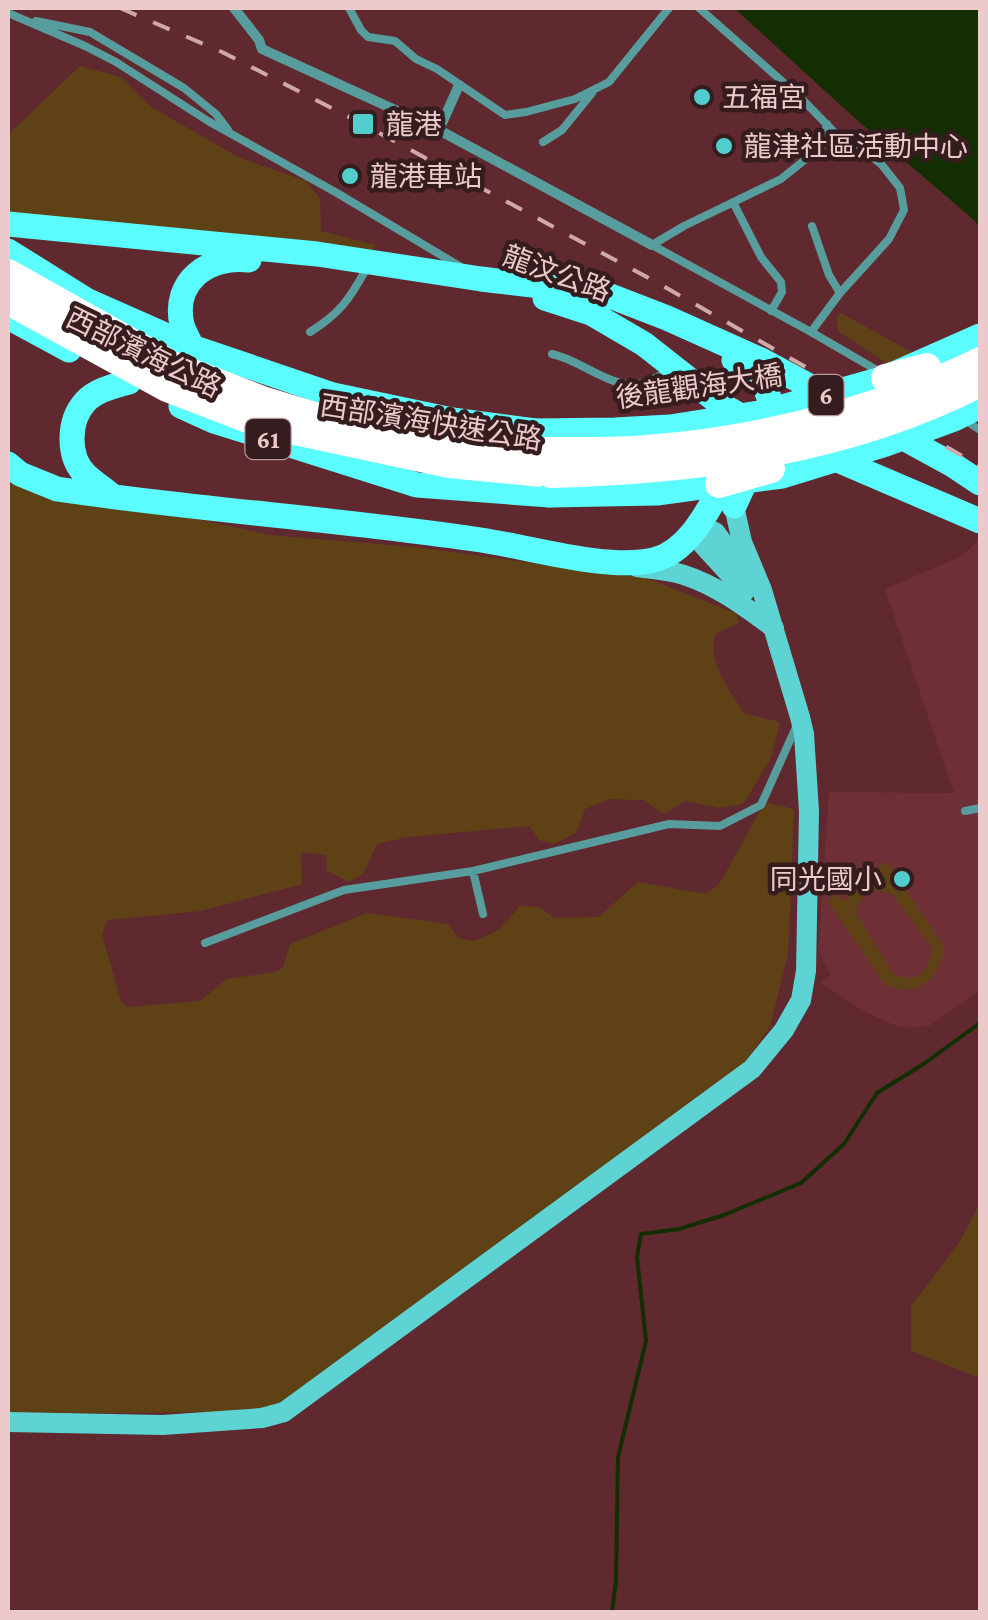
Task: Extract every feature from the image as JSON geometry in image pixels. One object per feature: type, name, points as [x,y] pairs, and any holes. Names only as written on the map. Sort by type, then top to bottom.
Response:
[{"type":"highway","name":"西部濱海快速公路","points":[[8,273],[172,365],[265,401],[324,420],[546,463],[633,472],[726,461],[849,434],[922,401],[980,383]]},
{"type":"highway","name":"西部濱海快速公路","points":[[8,301],[166,388],[258,423],[449,464],[546,463],[783,429],[863,407],[980,361]]},
{"type":"highway","points":[[885,378],[980,348]]},
{"type":"highway","points":[[729,484],[864,436],[922,401]]},
{"type":"main road","points":[[8,224],[318,254],[482,278]]},
{"type":"main road","name":"西部濱海公路","points":[[8,250],[88,301],[192,346],[333,395],[452,420],[546,463]]},
{"type":"main road","points":[[192,346],[182,326],[184,293],[203,268],[237,258],[482,278]]},
{"type":"main road","name":"龍汶公路","points":[[482,278],[605,294],[667,318],[764,361],[980,483]]},
{"type":"main road","name":"龍汶公路","points":[[482,278],[591,312],[644,344],[723,406],[768,432],[980,520]]},
{"type":"main road","name":"西部濱海公路","points":[[8,317],[129,382],[214,421],[417,485],[546,463]]},
{"type":"main road","points":[[614,563],[656,560],[682,545],[768,432],[772,415],[764,383],[747,366],[707,347],[667,318]]},
{"type":"main road","name":"後龍觀海大橋","points":[[546,463],[615,430],[670,427],[765,412],[885,378],[980,336]]},
{"type":"main road","points":[[8,1422],[163,1425],[262,1418],[284,1412],[752,1068],[784,1030],[801,1000],[806,972],[809,811],[804,734],[762,590],[742,542],[729,484],[725,425],[673,369]]},
{"type":"main road","points":[[115,498],[83,473],[74,456],[71,436],[86,400],[129,382]]},
{"type":"main road","name":"61","points":[[546,463],[657,493],[729,484],[782,476],[820,465],[954,420],[980,406]]},
{"type":"main road","points":[[697,526],[768,432]]},
{"type":"main road","points":[[768,432],[806,440],[980,508]]},
{"type":"main road","points":[[729,484],[774,450],[795,450],[864,470]]},
{"type":"main road","points":[[8,464],[20,474],[57,489],[480,540],[680,574],[732,598],[774,628]]},
{"type":"main road","points":[[697,526],[703,545],[774,628]]},
{"type":"street","points":[[234,8],[259,40],[262,50],[439,130],[652,245]]},
{"type":"street","points":[[439,130],[459,84]]},
{"type":"lane","points":[[349,8],[368,37],[395,41],[416,59],[504,115],[593,92],[609,82],[669,8]]},
{"type":"lane","points":[[699,8],[836,134],[882,165],[900,188],[904,210],[889,238],[810,332]]},
{"type":"lane","points":[[10,14],[90,32],[184,88],[216,114],[232,134]]},
{"type":"lane","points":[[10,14],[116,62],[232,134],[482,278]]},
{"type":"lane","points":[[90,32],[96,21]]},
{"type":"lane","points":[[543,142],[562,130],[593,92]]},
{"type":"lane","points":[[652,245],[782,179],[822,146],[827,124]]},
{"type":"lane","points":[[734,202],[761,257],[782,282],[782,292],[771,311]]},
{"type":"lane","points":[[812,226],[829,275],[840,293]]},
{"type":"lane","points":[[652,245],[810,332],[922,401],[980,430]]},
{"type":"lane","points":[[310,332],[348,302],[365,271]]},
{"type":"lane","points":[[552,354],[610,380],[639,384],[673,369]]},
{"type":"lane","points":[[205,943],[344,890],[473,871],[669,824],[720,826],[761,804],[800,717]]},
{"type":"lane","points":[[965,811],[980,808]]},
{"type":"lane","points":[[473,871],[483,914]]},
{"type":"shaded area","points":[[734,8],[980,8],[980,229],[975,221]]},
{"type":"shaded area","points":[[80,66],[121,77],[151,107],[240,158],[306,181],[320,199],[321,231],[376,245],[367,258],[8,215],[8,135]]},
{"type":"shaded area","points":[[839,312],[915,354],[888,364],[838,331]]},
{"type":"shaded area","points":[[8,478],[270,535],[414,547],[646,578],[737,614],[739,623],[715,634],[717,666],[745,714],[780,722],[771,758],[743,804],[719,808],[685,801],[664,814],[644,800],[610,799],[585,809],[576,833],[553,844],[539,840],[530,826],[408,837],[377,844],[363,874],[349,882],[326,870],[327,855],[301,852],[302,884],[201,911],[108,920],[102,934],[121,1002],[127,1007],[200,1001],[227,979],[283,968],[290,944],[367,913],[448,924],[458,938],[475,941],[499,930],[520,906],[539,907],[554,918],[599,917],[638,882],[706,894],[720,883],[765,802],[794,809],[788,954],[770,1027],[744,1064],[300,1397],[265,1409],[8,1414]]},
{"type":"shaded area","name":"同光國小","points":[[980,539],[980,990],[931,1025],[910,1028],[863,1011],[821,983],[831,976],[818,951],[829,792],[954,793],[885,589],[962,556]]},
{"type":"shaded area","points":[[887,861],[945,948],[931,977],[917,988],[885,985],[827,900],[838,894],[845,902],[856,879],[881,875],[877,867]],"holes":[[[864,894],[892,894],[932,948],[928,965],[918,977],[904,978],[893,973],[856,913]]]},
{"type":"shaded area","points":[[980,1203],[980,1378],[911,1351],[911,1306],[959,1243]]},
{"type":"waterway","points":[[612,1612],[618,1457],[646,1341],[637,1257],[641,1234],[679,1229],[724,1215],[801,1183],[844,1144],[877,1093],[980,1023]]},
{"type":"railway","points":[[120,8],[222,52],[355,120],[656,282],[980,466]]},
{"type":"place","name":"五福宮","points":[[702,97]]},
{"type":"place","name":"龍港","points":[[363,124]]},
{"type":"place","name":"龍津社區活動中心","points":[[724,146]]},
{"type":"place","name":"龍港車站","points":[[350,176]]},
{"type":"place","name":"同光國小","points":[[902,879]]}]
